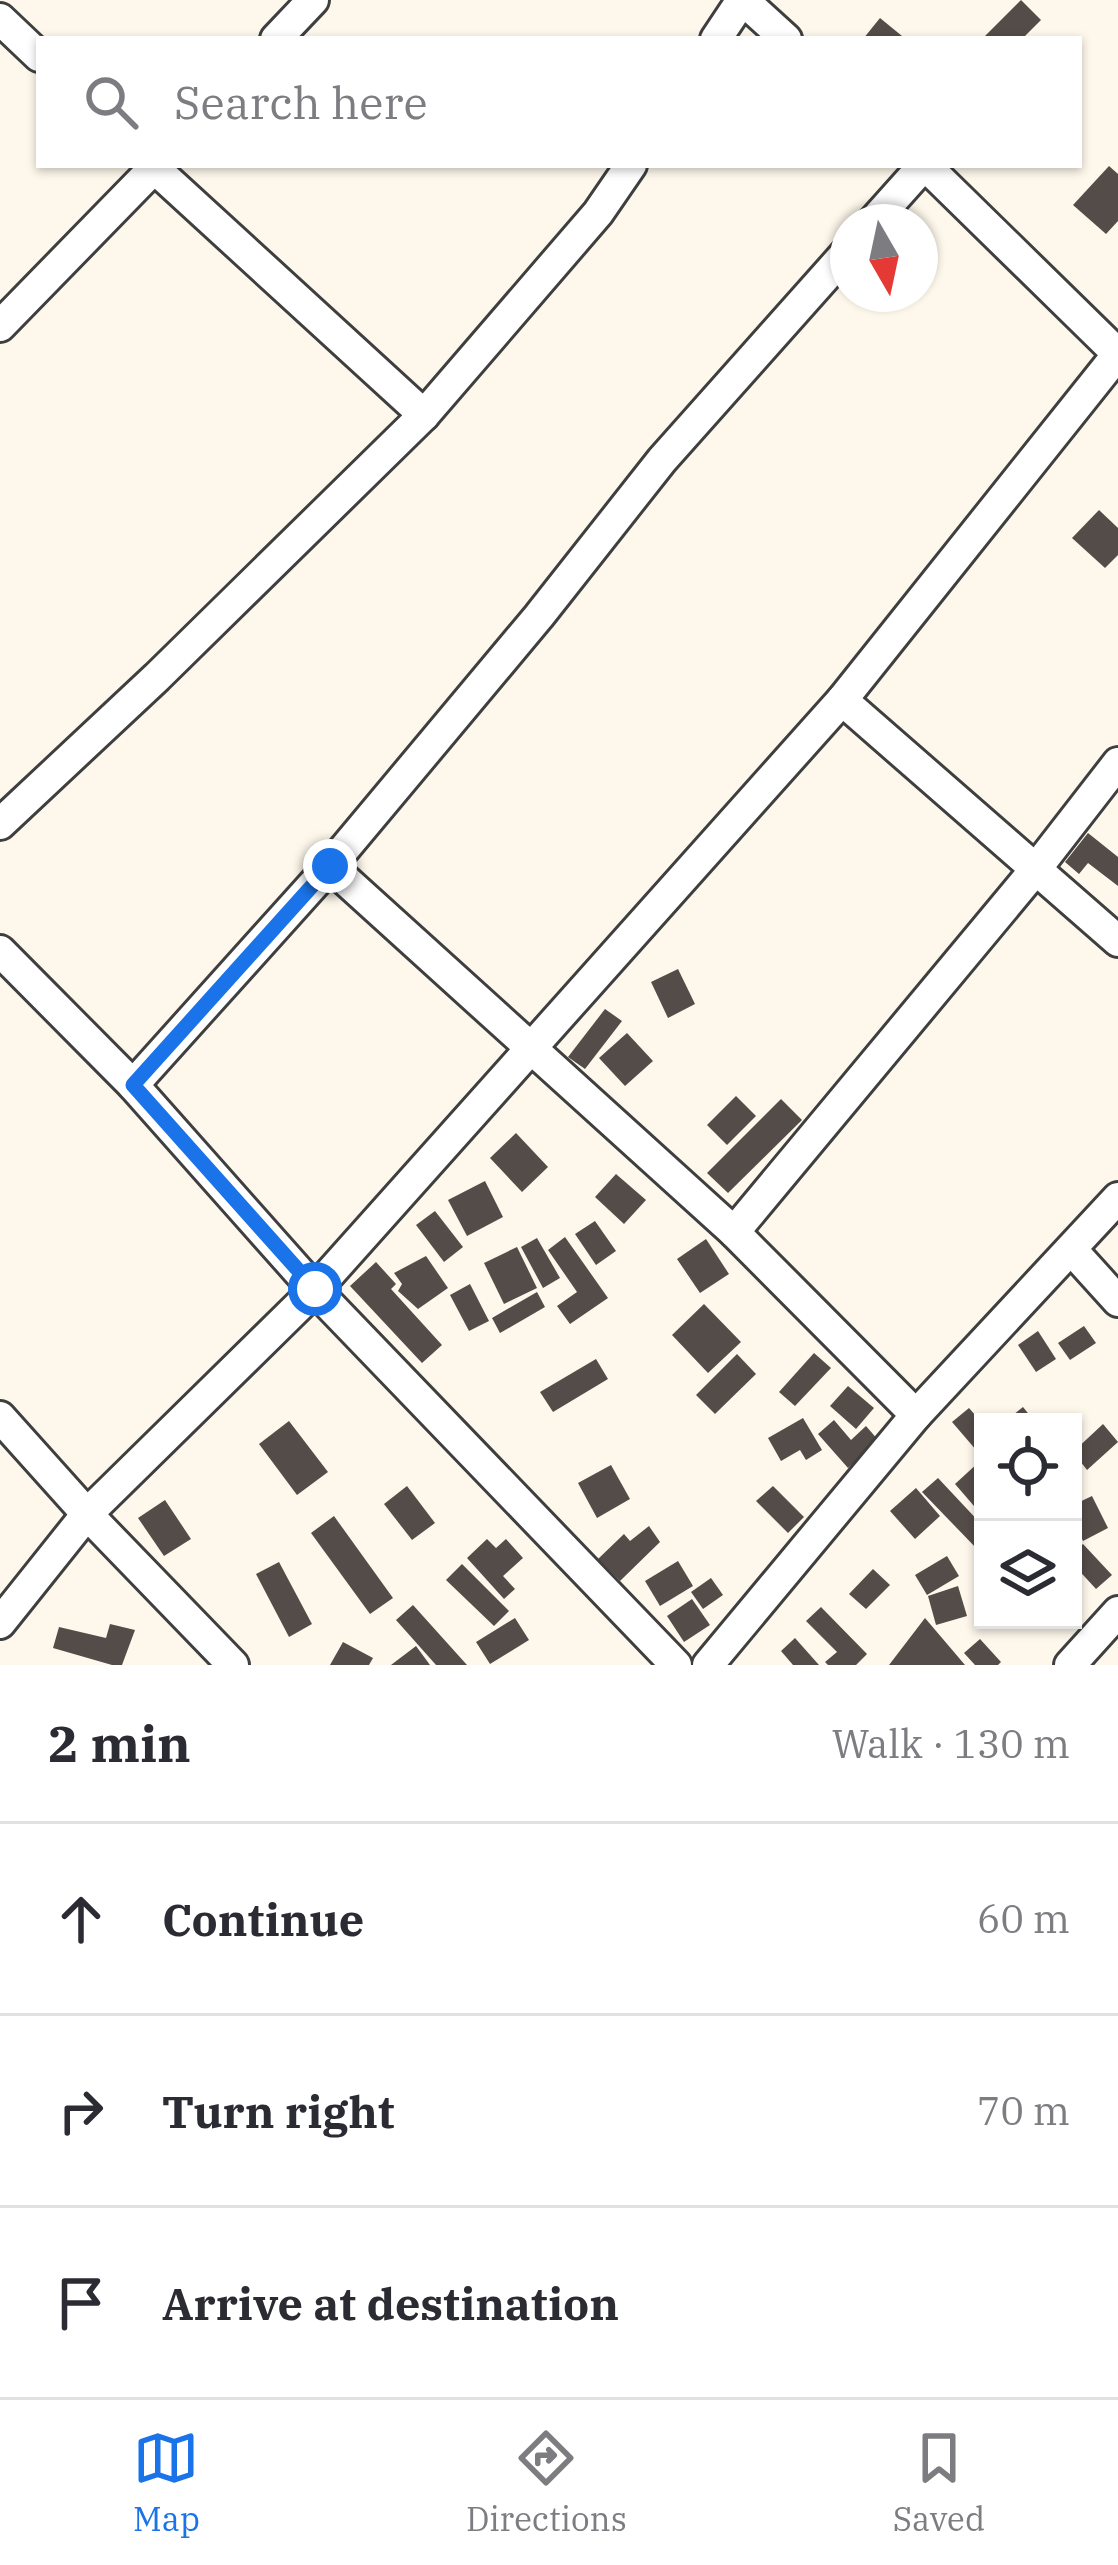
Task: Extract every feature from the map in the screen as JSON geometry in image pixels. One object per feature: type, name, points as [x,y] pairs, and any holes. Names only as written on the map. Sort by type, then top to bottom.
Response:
[{"type":"street","points":[[279,36],[313,0]]},
{"type":"street","points":[[718,36],[742,0],[783,36]]},
{"type":"street","points":[[0,19],[36,53]]},
{"type":"street","points":[[0,326],[152,168]]},
{"type":"street","points":[[156,168],[424,415]]},
{"type":"street","points":[[0,824],[424,415],[598,213],[629,168]]},
{"type":"street","points":[[889,204],[921,168]]},
{"type":"street","points":[[0,1623],[87,1514],[315,1289],[842,700],[1118,354],[927,168]]},
{"type":"street","points":[[133,1085],[330,866],[662,460],[830,270]]},
{"type":"street","points":[[842,700],[1118,941]]},
{"type":"street","points":[[734,1232],[1118,764]]},
{"type":"street","points":[[330,866],[734,1232],[916,1415]]},
{"type":"street","points":[[0,951],[133,1085],[315,1289],[676,1665]]},
{"type":"street","points":[[709,1665],[916,1415],[1118,1198]]},
{"type":"street","points":[[1071,1249],[1118,1301]]},
{"type":"street","points":[[0,1417],[233,1665]]},
{"type":"street","points":[[1070,1665],[1118,1612]]},
{"type":"building","points":[[1021,0],[1041,20],[1025,36],[985,36]]},
{"type":"building","points":[[880,18],[902,36],[865,36]]},
{"type":"building","points":[[1109,166],[1118,174],[1118,221],[1106,234],[1073,205]]},
{"type":"building","points":[[1099,510],[1118,528],[1118,555],[1105,568],[1072,538]]},
{"type":"building","points":[[1088,833],[1118,857],[1118,886],[1088,863],[1079,874],[1065,862]]},
{"type":"building","points":[[678,969],[695,1004],[668,1018],[651,982]]},
{"type":"building","points":[[605,1009],[622,1021],[585,1069],[568,1057]]},
{"type":"building","points":[[627,1033],[653,1061],[625,1086],[599,1058]]},
{"type":"building","points":[[736,1096],[756,1116],[727,1145],[707,1125]]},
{"type":"building","points":[[781,1099],[802,1120],[728,1193],[707,1173]]},
{"type":"building","points":[[516,1133],[548,1167],[522,1192],[490,1158]]},
{"type":"building","points":[[616,1174],[646,1200],[624,1224],[595,1197]]},
{"type":"building","points":[[485,1181],[503,1217],[467,1236],[448,1200]]},
{"type":"building","points":[[435,1211],[463,1247],[444,1262],[416,1225]]},
{"type":"building","points":[[595,1221],[616,1251],[596,1265],[575,1234]]},
{"type":"building","points":[[565,1237],[608,1298],[570,1324],[557,1306],[577,1292],[548,1250]]},
{"type":"building","points":[[537,1238],[560,1278],[543,1288],[521,1247]]},
{"type":"building","points":[[706,1239],[729,1274],[700,1293],[677,1259]]},
{"type":"building","points":[[517,1247],[537,1288],[504,1304],[484,1263]]},
{"type":"building","points":[[426,1256],[448,1288],[418,1309],[398,1291],[402,1284],[394,1273]]},
{"type":"building","points":[[376,1262],[396,1284],[391,1289],[442,1345],[422,1363],[350,1286]]},
{"type":"building","points":[[470,1284],[489,1321],[469,1331],[450,1295]]},
{"type":"building","points":[[537,1292],[545,1307],[500,1333],[492,1318]]},
{"type":"building","points":[[704,1304],[741,1342],[708,1373],[672,1335]]},
{"type":"building","points":[[1084,1326],[1096,1343],[1070,1360],[1058,1343]]},
{"type":"building","points":[[1038,1331],[1056,1359],[1036,1372],[1018,1345]]},
{"type":"building","points":[[814,1353],[831,1368],[795,1406],[779,1392]]},
{"type":"building","points":[[737,1354],[756,1374],[715,1414],[696,1395]]},
{"type":"building","points":[[596,1359],[608,1379],[553,1412],[540,1392]]},
{"type":"building","points":[[848,1386],[874,1408],[856,1429],[830,1406]]},
{"type":"building","points":[[969,1408],[974,1414],[974,1448],[952,1422]]},
{"type":"building","points":[[803,1418],[822,1450],[806,1460],[800,1450],[781,1461],[768,1438]]},
{"type":"building","points":[[834,1420],[851,1440],[866,1426],[879,1441],[848,1468],[818,1434]]},
{"type":"building","points":[[289,1421],[328,1472],[297,1495],[259,1444]]},
{"type":"building","points":[[1103,1424],[1118,1442],[1087,1470],[1082,1464],[1082,1444]]},
{"type":"building","points":[[611,1465],[630,1499],[597,1518],[578,1483]]},
{"type":"building","points":[[974,1467],[974,1506],[955,1484]]},
{"type":"building","points":[[938,1478],[974,1516],[974,1546],[922,1492]]},
{"type":"building","points":[[407,1486],[435,1523],[412,1540],[384,1504]]},
{"type":"building","points":[[773,1486],[804,1517],[788,1533],[756,1501]]},
{"type":"building","points":[[916,1488],[940,1516],[915,1539],[890,1511]]},
{"type":"building","points":[[1092,1496],[1108,1528],[1083,1541],[1082,1539],[1082,1501]]},
{"type":"building","points":[[165,1500],[191,1539],[164,1556],[138,1518]]},
{"type":"building","points":[[334,1516],[393,1598],[370,1614],[311,1533]]},
{"type":"building","points":[[649,1526],[660,1542],[620,1581],[598,1559],[624,1534],[630,1541]]},
{"type":"building","points":[[487,1539],[496,1548],[506,1539],[523,1558],[503,1576],[515,1589],[504,1599],[467,1558]]},
{"type":"building","points":[[1082,1545],[1112,1575],[1096,1589],[1082,1574]]},
{"type":"building","points":[[947,1556],[959,1576],[927,1595],[915,1575]]},
{"type":"building","points":[[678,1561],[693,1586],[660,1606],[645,1581]]},
{"type":"building","points":[[279,1562],[312,1624],[289,1637],[256,1574]]},
{"type":"building","points":[[462,1564],[509,1611],[494,1626],[446,1580]]},
{"type":"building","points":[[873,1569],[890,1585],[866,1609],[849,1594]]},
{"type":"building","points":[[711,1578],[723,1595],[703,1609],[691,1592]]},
{"type":"building","points":[[958,1586],[967,1616],[936,1625],[928,1596]]},
{"type":"building","points":[[692,1599],[710,1625],[684,1642],[667,1616]]},
{"type":"building","points":[[413,1605],[467,1665],[436,1665],[396,1620]]},
{"type":"building","points":[[821,1607],[867,1654],[856,1665],[825,1662],[837,1652],[806,1621]]},
{"type":"building","points":[[515,1618],[529,1640],[490,1664],[476,1642]]},
{"type":"building","points":[[925,1618],[965,1665],[889,1665]]},
{"type":"building","points":[[110,1624],[135,1630],[122,1665],[53,1648],[59,1627],[106,1638]]},
{"type":"building","points":[[795,1638],[819,1665],[793,1665],[781,1651]]},
{"type":"building","points":[[980,1639],[1001,1662],[998,1665],[975,1665],[964,1653]]},
{"type":"building","points":[[343,1642],[373,1658],[369,1665],[330,1665]]},
{"type":"building","points":[[416,1646],[430,1665],[391,1665]]},
{"type":"route","points":[[315,1289],[133,1085],[330,866]]}]
